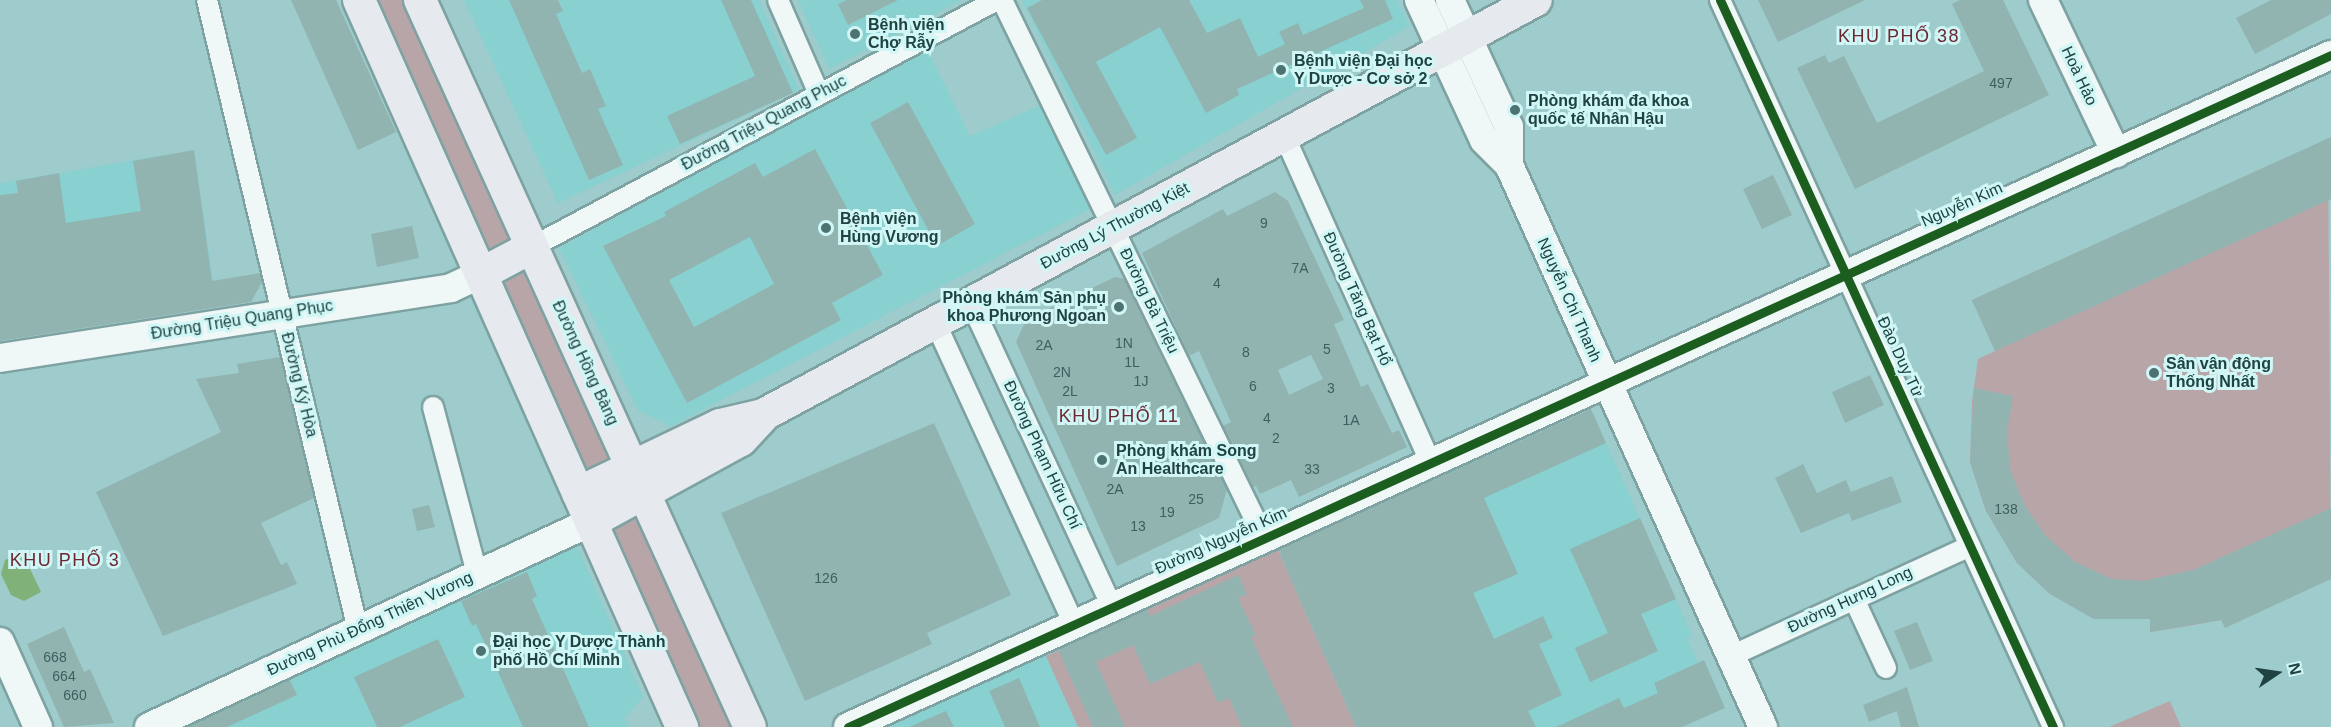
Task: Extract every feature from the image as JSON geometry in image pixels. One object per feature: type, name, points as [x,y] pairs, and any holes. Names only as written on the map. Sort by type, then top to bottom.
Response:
[{"type":"main road","points":[[359,0],[682,727]]},
{"type":"main road","name":"Đường Hồng Bàng","points":[[420,0],[750,727]]},
{"type":"main road","name":"Đường Lý Thường Kiệt","points":[[639,479],[677,446],[720,425],[763,415],[1536,0]]},
{"type":"main road","points":[[481,274],[532,247]]},
{"type":"main road","name":"Đường Lý Thường Kiệt","points":[[639,479],[741,440],[763,415]]},
{"type":"main road","points":[[614,426],[677,446]]},
{"type":"main road","points":[[578,493],[639,479]]},
{"type":"main road","points":[[591,522],[639,479]]},
{"type":"street","name":"Đường Ký Hòa","points":[[207,0],[358,630]]},
{"type":"street","points":[[778,0],[819,94]]},
{"type":"street","name":"Đường Triệu Quang Phục","points":[[532,247],[999,0]]},
{"type":"street","name":"Đường Bà Triệu","points":[[999,0],[1264,538]]},
{"type":"street","points":[[1419,0],[1455,43]]},
{"type":"street","points":[[1450,0],[1455,43]]},
{"type":"street","name":"Đào Duy Từ","points":[[1720,0],[2053,727]]},
{"type":"street","name":"Hoà Hảo","points":[[2043,0],[2116,153]]},
{"type":"street","name":"Nguyễn Chí Thanh","points":[[1455,43],[1484,140],[1509,165],[1763,727]]},
{"type":"street","name":"Nguyễn Kim","points":[[1606,383],[2331,55]]},
{"type":"street","name":"Đường Tăng Bạt Hổ","points":[[1284,135],[1430,462]]},
{"type":"street","name":"Đường Triệu Quang Phục","points":[[0,358],[451,288],[481,274]]},
{"type":"street","name":"Đường Phạm Hữu Chí","points":[[971,303],[1112,607]]},
{"type":"street","points":[[936,322],[1074,624]]},
{"type":"street","name":"Đường Nguyễn Kim","points":[[848,727],[1606,383]]},
{"type":"street","points":[[434,407],[477,574]]},
{"type":"street","name":"Đường Phù Đổng Thiên Vương","points":[[149,727],[591,522]]},
{"type":"street","name":"Đường Hưng Long","points":[[1731,656],[1970,546]]},
{"type":"street","points":[[1854,599],[1886,668]]},
{"type":"street","points":[[0,642],[38,727]]},
{"type":"shaded area","points":[[372,0],[406,0],[614,462],[585,475]]},
{"type":"shaded area","points":[[464,0],[759,0],[799,90],[558,203]]},
{"type":"shaded area","name":"Bệnh viện Chợ Rẫy","points":[[798,0],[962,0],[829,69]]},
{"type":"shaded area","points":[[1022,0],[1397,0],[1410,26],[1115,195]]},
{"type":"shaded area","name":"Bệnh viện Hùng Vương","points":[[927,49],[970,136],[1044,104],[1094,207],[671,426],[638,410],[559,248]]},
{"type":"shaded area","name":"Sân vận động Thống Nhất","points":[[2328,139],[2331,579],[2221,620],[2188,626],[2150,632],[2150,619],[2094,619],[2050,594],[2017,563],[1986,511],[1970,462],[1972,401],[1978,359],[1995,351],[1972,300]]},
{"type":"shaded area","points":[[194,150],[213,281],[147,292],[0,244],[0,183]]},
{"type":"shaded area","points":[[1591,409],[1692,636],[1687,639],[1698,663],[1704,660],[1725,708],[1682,727],[1356,727],[1278,550]]},
{"type":"shaded area","points":[[637,510],[737,727],[694,727],[602,526]]},
{"type":"shaded area","name":"Đại học Y Dược Thành phố Hồ Chí Minh","points":[[576,544],[643,697],[625,717],[629,727],[172,727]]},
{"type":"shaded area","points":[[1278,550],[1356,727],[1078,727],[1046,656]]},
{"type":"shaded area","points":[[22,552],[41,592],[24,601],[11,595],[1,574],[5,560]]},
{"type":"shaded area","points":[[1046,655],[1078,727],[888,727]]},
{"type":"shaded area","points":[[2170,701],[2181,727],[2109,727]]},
{"type":"building","points":[[291,0],[336,0],[396,132],[358,150]]},
{"type":"building","points":[[509,0],[558,0],[563,11],[556,14],[582,73],[590,69],[606,106],[598,109],[623,165],[589,180]]},
{"type":"building","points":[[721,0],[751,0],[793,93],[680,144],[667,116],[755,76]]},
{"type":"building","points":[[847,0],[898,0],[848,25],[838,4]]},
{"type":"building","points":[[1042,0],[1189,0],[1207,33],[1240,18],[1258,57],[1285,44],[1279,32],[1298,23],[1303,35],[1364,8],[1360,0],[1385,0],[1393,19],[1237,89],[1239,95],[1206,113],[1160,27],[1096,62],[1137,138],[1106,155],[1027,8]]},
{"type":"building","points":[[1758,0],[1865,0],[1778,42]]},
{"type":"building","points":[[1960,0],[2003,0],[2049,95],[1855,189],[1797,68],[1825,55],[1829,63],[1844,56],[1877,123],[1984,71],[1952,4]]},
{"type":"building","points":[[2271,0],[2331,0],[2331,14],[2255,54],[2236,18]]},
{"type":"building","points":[[908,102],[975,224],[937,246],[870,123]]},
{"type":"building","points":[[2331,137],[2331,199],[1995,351],[1972,300]]},
{"type":"building","points":[[815,149],[883,275],[832,303],[841,320],[687,403],[603,246],[666,216],[664,212],[755,163],[763,177]],"holes":[[[750,237],[774,284],[694,327],[669,280]]]},
{"type":"building","points":[[194,150],[212,281],[260,273],[262,282],[251,302],[0,341],[0,195],[18,193],[16,181],[59,173],[66,223],[141,211],[133,161]]},
{"type":"building","points":[[1773,175],[1792,215],[1762,229],[1743,189]]},
{"type":"building","points":[[1275,192],[1288,201],[1344,320],[1334,324],[1361,387],[1368,384],[1392,433],[1399,430],[1407,447],[1299,497],[1291,480],[1260,494],[1256,486],[1253,487],[1223,426],[1231,422],[1199,351],[1189,356],[1142,253],[1223,209],[1227,216]],"holes":[[[1311,355],[1323,379],[1289,395],[1278,370]]]},
{"type":"building","points":[[412,226],[419,258],[377,267],[371,234]]},
{"type":"building","points":[[1115,277],[1125,279],[1227,489],[1219,518],[1117,566],[1016,342],[1026,320]]},
{"type":"building","points":[[280,357],[314,498],[261,523],[281,565],[287,562],[297,584],[163,636],[96,492],[221,432],[196,379],[239,373],[237,364]]},
{"type":"building","points":[[1870,375],[1884,405],[1845,423],[1832,392]]},
{"type":"building","points":[[1974,388],[2013,396],[2007,432],[2010,469],[2024,504],[2045,535],[2075,562],[2112,579],[2143,581],[2193,570],[2331,508],[2331,579],[2225,628],[2221,620],[2150,632],[2150,619],[2094,619],[2050,594],[2017,563],[1986,511],[1970,462]]},
{"type":"building","points":[[1591,409],[1606,443],[1484,498],[1518,574],[1473,593],[1494,639],[1543,616],[1553,638],[1539,644],[1562,695],[1528,711],[1536,727],[1356,727],[1278,550]]},
{"type":"building","points":[[934,423],[1011,595],[927,633],[932,644],[805,701],[721,513]]},
{"type":"building","points":[[1803,464],[1817,493],[1846,480],[1851,492],[1892,476],[1902,502],[1852,521],[1849,513],[1801,533],[1775,478]]},
{"type":"building","points":[[429,505],[435,527],[417,531],[412,509]]},
{"type":"building","points":[[1640,518],[1676,599],[1641,614],[1658,651],[1590,682],[1575,648],[1608,633],[1570,549]]},
{"type":"building","points":[[527,572],[537,596],[532,599],[589,727],[523,727],[476,624],[472,626],[461,601]]},
{"type":"building","points":[[1238,575],[1247,594],[1238,598],[1256,635],[1251,637],[1293,727],[1242,727],[1229,698],[1218,703],[1200,662],[1150,684],[1133,645],[1096,662],[1125,727],[1093,727],[1058,650],[1147,609],[1150,616]]},
{"type":"building","points":[[1917,622],[1933,661],[1910,670],[1894,631]]},
{"type":"building","points":[[64,627],[84,672],[90,669],[114,723],[64,727],[27,644]]},
{"type":"building","points":[[438,639],[465,697],[400,727],[377,727],[354,677]]},
{"type":"building","points":[[1704,660],[1725,708],[1682,727],[1556,727],[1619,698],[1624,708],[1658,693],[1654,683]]},
{"type":"building","points":[[1019,678],[1040,727],[1005,727],[989,691]]},
{"type":"building","points":[[290,680],[297,695],[227,727],[188,727]]},
{"type":"building","points":[[1907,687],[1919,727],[1901,727],[1897,711],[1869,722],[1863,705]]},
{"type":"building","points":[[946,711],[954,727],[909,727]]},
{"type":"cycle path","points":[[1720,0],[2053,727]]},
{"type":"cycle path","points":[[848,727],[2331,55]]},
{"type":"place","name":"Bệnh viện Chợ Rẫy","points":[[855,34]]},
{"type":"place","name":"Bệnh viện Đại học Y Dược - Cơ sở 2","points":[[1281,70]]},
{"type":"place","name":"Phòng khám đa khoa quốc tế Nhân Hậu","points":[[1515,110]]},
{"type":"place","name":"Bệnh viện Hùng Vương","points":[[826,228]]},
{"type":"place","name":"Phòng khám Sản phụ khoa Phương Ngoan","points":[[1119,307]]},
{"type":"place","name":"Sân vận động Thống Nhất","points":[[2154,373]]},
{"type":"place","name":"Phòng khám Song An Healthcare","points":[[1102,460]]},
{"type":"place","name":"Đại học Y Dược Thành phố Hồ Chí Minh","points":[[481,651]]},
{"type":"district","name":"KHU PHỐ 38","points":[[1899,36]]},
{"type":"district","name":"KHU PHỐ 11","points":[[1119,416]]},
{"type":"district","name":"KHU PHỐ 3","points":[[65,560]]}]
